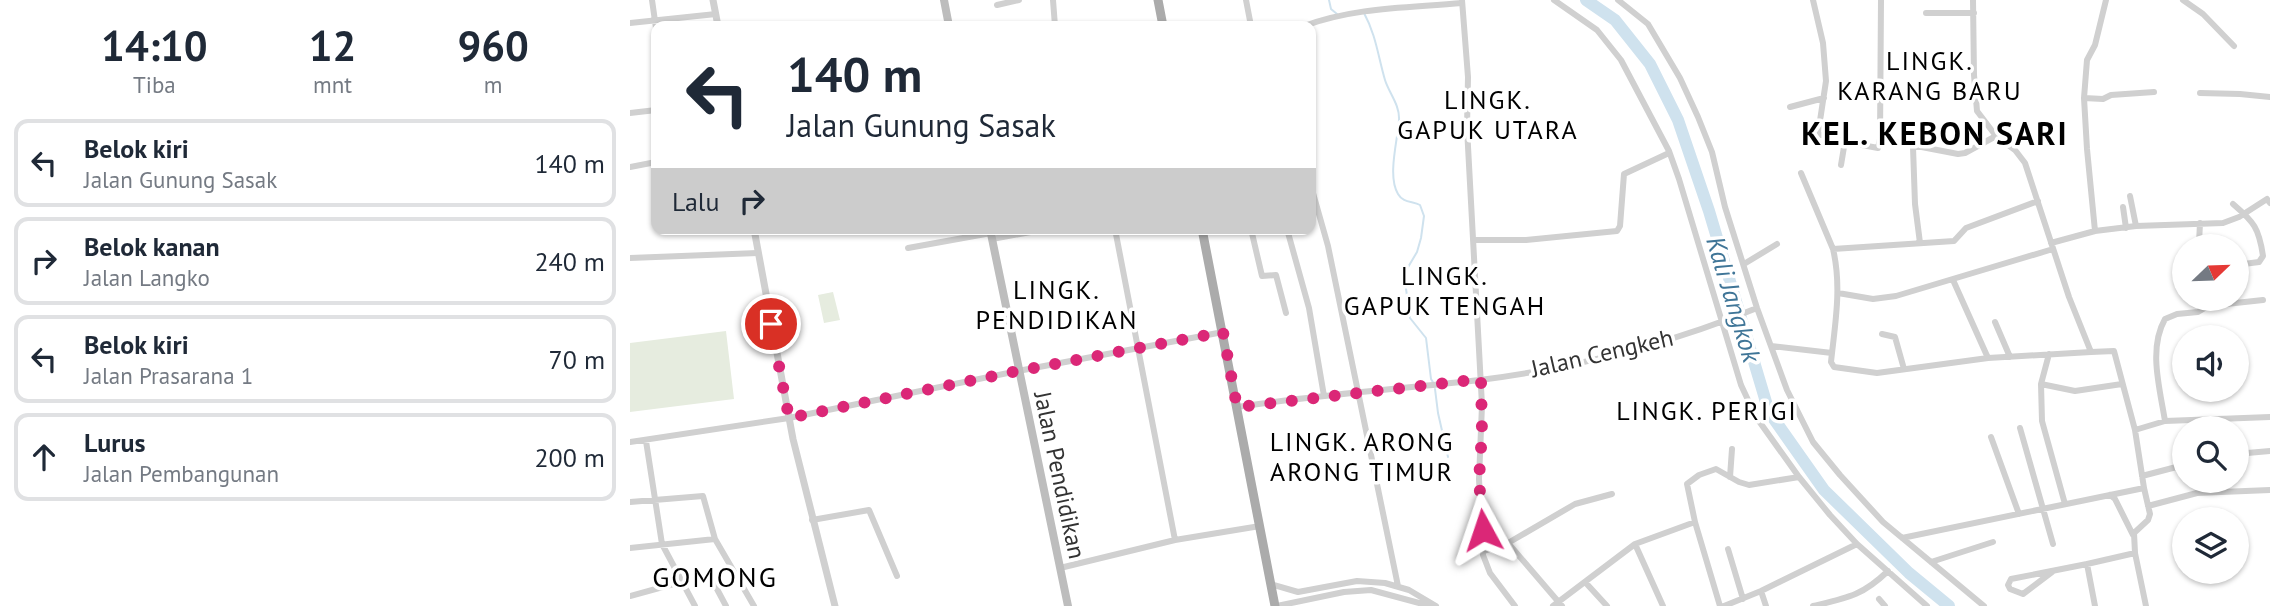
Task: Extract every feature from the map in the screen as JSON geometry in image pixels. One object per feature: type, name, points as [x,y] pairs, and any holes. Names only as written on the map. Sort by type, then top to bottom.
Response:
[{"type":"main road","points":[[944,0],[948,21]]},
{"type":"main road","points":[[1158,0],[1162,21]]},
{"type":"main road","name":"Jalan Pendidikan","points":[[991,235],[1068,606]]},
{"type":"main road","points":[[1203,235],[1276,606]]},
{"type":"street","points":[[652,0],[656,21]]},
{"type":"street","points":[[713,0],[718,21]]},
{"type":"street","points":[[997,5],[1019,0]]},
{"type":"street","points":[[1053,0],[1055,21]]},
{"type":"street","points":[[1246,0],[1250,21]]},
{"type":"street","points":[[1554,0],[1597,30],[1610,44],[1669,153],[1747,402],[1799,477],[1857,544],[1927,606]]},
{"type":"street","points":[[1618,0],[1648,24],[1684,88],[1712,152],[1723,200],[1757,308],[1787,390],[1813,442],[1858,495],[1902,538],[1984,606]]},
{"type":"street","points":[[1814,0],[1823,43],[1826,81],[1818,134],[1878,148],[1881,0]]},
{"type":"street","points":[[1973,0],[1976,109],[1996,136],[2022,158],[2091,352]]},
{"type":"street","points":[[2095,231],[2084,98],[2087,60],[2095,45],[2106,0]]},
{"type":"street","points":[[2183,0],[2198,9],[2234,46]]},
{"type":"street","points":[[1316,22],[1360,9],[1462,1],[1468,77],[1467,128],[1481,379],[1479,480],[1484,551],[1486,566],[1515,606]]},
{"type":"street","points":[[1926,13],[1974,13]]},
{"type":"street","points":[[674,21],[716,14]]},
{"type":"street","points":[[630,23],[651,24]]},
{"type":"street","points":[[2084,98],[2103,99],[2111,94],[2154,92]]},
{"type":"street","points":[[2200,93],[2240,93],[2270,97]]},
{"type":"street","points":[[1790,107],[1824,98]]},
{"type":"street","points":[[630,113],[651,111]]},
{"type":"street","points":[[1880,139],[1958,154],[1996,136]]},
{"type":"street","points":[[1840,165],[1846,142]]},
{"type":"street","points":[[1913,147],[1915,204],[1920,243]]},
{"type":"street","points":[[1474,240],[1536,239],[1617,231],[1620,226],[1624,174],[1669,153]]},
{"type":"street","points":[[630,167],[651,163]]},
{"type":"street","points":[[1801,173],[1833,249],[1837,271],[1838,293],[1832,352],[1832,365],[1836,368],[1877,373],[2010,356],[2114,351],[2135,430],[2150,518],[2135,530],[2134,537],[2146,606]]},
{"type":"street","points":[[2130,197],[2136,226]]},
{"type":"street","points":[[1838,293],[1884,299],[1953,280],[2095,231],[2136,226],[2223,223],[2269,200]]},
{"type":"street","points":[[1833,249],[1956,241],[1966,228],[2038,201]]},
{"type":"street","points":[[1316,204],[1328,246],[1398,586]]},
{"type":"street","points":[[2233,204],[2245,213],[2258,229],[2262,261],[2249,263]]},
{"type":"street","points":[[2123,207],[2126,228]]},
{"type":"street","points":[[2199,234],[2200,223]]},
{"type":"street","points":[[755,235],[789,418],[835,606]]},
{"type":"street","points":[[908,248],[985,235]]},
{"type":"street","points":[[1116,235],[1175,540]]},
{"type":"street","points":[[1252,235],[1262,276],[1276,275],[1286,313]]},
{"type":"street","points":[[1289,235],[1308,307],[1324,396]]},
{"type":"street","points":[[1744,264],[1777,244]]},
{"type":"street","points":[[630,258],[758,253]]},
{"type":"street","points":[[1953,280],[1988,359]]},
{"type":"street","points":[[2249,301],[2263,300]]},
{"type":"street","name":"Jalan Cengkeh","points":[[1237,407],[1481,379],[1613,354],[1676,337],[1757,308]]},
{"type":"street","points":[[2165,421],[2156,357],[2161,326],[2169,316],[2199,312]]},
{"type":"street","points":[[1995,322],[2010,356]]},
{"type":"street","points":[[630,442],[789,418],[1223,332]]},
{"type":"street","points":[[1882,334],[1895,337],[1904,369]]},
{"type":"street","points":[[1771,346],[1832,352]]},
{"type":"street","points":[[2049,354],[2041,384],[2042,421],[2065,504]]},
{"type":"street","points":[[2041,384],[2076,391],[2122,384]]},
{"type":"street","points":[[2135,430],[2165,421],[2270,417]]},
{"type":"street","points":[[2020,428],[2053,544]]},
{"type":"street","points":[[1991,437],[2018,514]]},
{"type":"street","points":[[646,441],[662,544],[695,606]]},
{"type":"street","points":[[1730,477],[1732,449]]},
{"type":"street","points":[[2249,453],[2270,451]]},
{"type":"street","points":[[2142,476],[2172,469]]},
{"type":"street","points":[[1799,477],[1755,485],[1744,484],[1719,470],[1710,470],[1687,484],[1695,522],[1722,606],[1761,591],[1857,544]]},
{"type":"street","points":[[1902,538],[2144,488]]},
{"type":"street","points":[[2148,506],[2197,492],[2270,490]]},
{"type":"street","points":[[1484,551],[1508,543],[1575,504],[1612,494]]},
{"type":"street","points":[[2110,495],[2115,499],[2134,537]]},
{"type":"street","points":[[630,502],[703,496],[715,539],[754,606]]},
{"type":"street","points":[[812,520],[869,510],[897,576]]},
{"type":"street","points":[[1508,543],[1558,605],[1635,544],[1695,522]]},
{"type":"street","points":[[1060,568],[1175,540],[1260,526]]},
{"type":"street","points":[[630,548],[715,539]]},
{"type":"street","points":[[1931,562],[1993,542]]},
{"type":"street","points":[[1635,544],[1663,606]]},
{"type":"street","points":[[1728,549],[1743,598]]},
{"type":"street","points":[[2052,572],[2023,594],[2010,589],[2007,583],[2011,579],[2135,553]]},
{"type":"street","points":[[2087,564],[2095,606]]},
{"type":"street","points":[[1813,606],[1847,598],[1870,588],[1888,571]]},
{"type":"street","points":[[710,576],[726,606]]},
{"type":"street","points":[[1270,584],[1297,592],[1357,581],[1398,586],[1436,606]]},
{"type":"street","points":[[630,596],[681,582]]},
{"type":"street","points":[[1585,582],[1607,606]]},
{"type":"street","points":[[1276,606],[1344,592],[1371,590],[1430,606]]},
{"type":"street","points":[[1761,591],[1766,606]]},
{"type":"street","points":[[1879,599],[1885,606]]},
{"type":"shaded area","points":[[833,292],[840,320],[824,323],[818,295]]},
{"type":"shaded area","points":[[726,331],[734,399],[630,412],[630,343]]},
{"type":"waterway","points":[[1329,0],[1331,9],[1337,14]]},
{"type":"waterway","name":"Kali Jangkok","points":[[1586,0],[1615,20],[1650,64],[1678,120],[1709,211],[1769,412],[1824,490],[1909,573],[1949,606]]},
{"type":"waterway","points":[[1364,13],[1399,115],[1393,168],[1395,186],[1403,199],[1420,205],[1424,216],[1417,252],[1404,274],[1410,318],[1426,338],[1434,384]]},
{"type":"waterway","points":[[1435,389],[1448,457]]},
{"type":"district","name":"LINGK. KARANG BARU","points":[[1930,75]]},
{"type":"district","name":"LINGK. GAPUK UTARA","points":[[1488,114]]},
{"type":"district","name":"KEL. KEBON SARI","points":[[1935,133]]},
{"type":"district","name":"LINGK. GAPUK TENGAH","points":[[1445,290]]},
{"type":"district","name":"LINGK. PENDIDIKAN","points":[[1057,304]]},
{"type":"district","name":"LINGK. PERIGI","points":[[1707,410]]},
{"type":"district","name":"LINGK. ARONG ARONG TIMUR","points":[[1362,456]]},
{"type":"district","name":"GOMONG","points":[[715,576]]},
{"type":"route","points":[[771,324],[789,418],[1223,332],[1237,407],[1481,379],[1479,488],[1483,530]]}]
